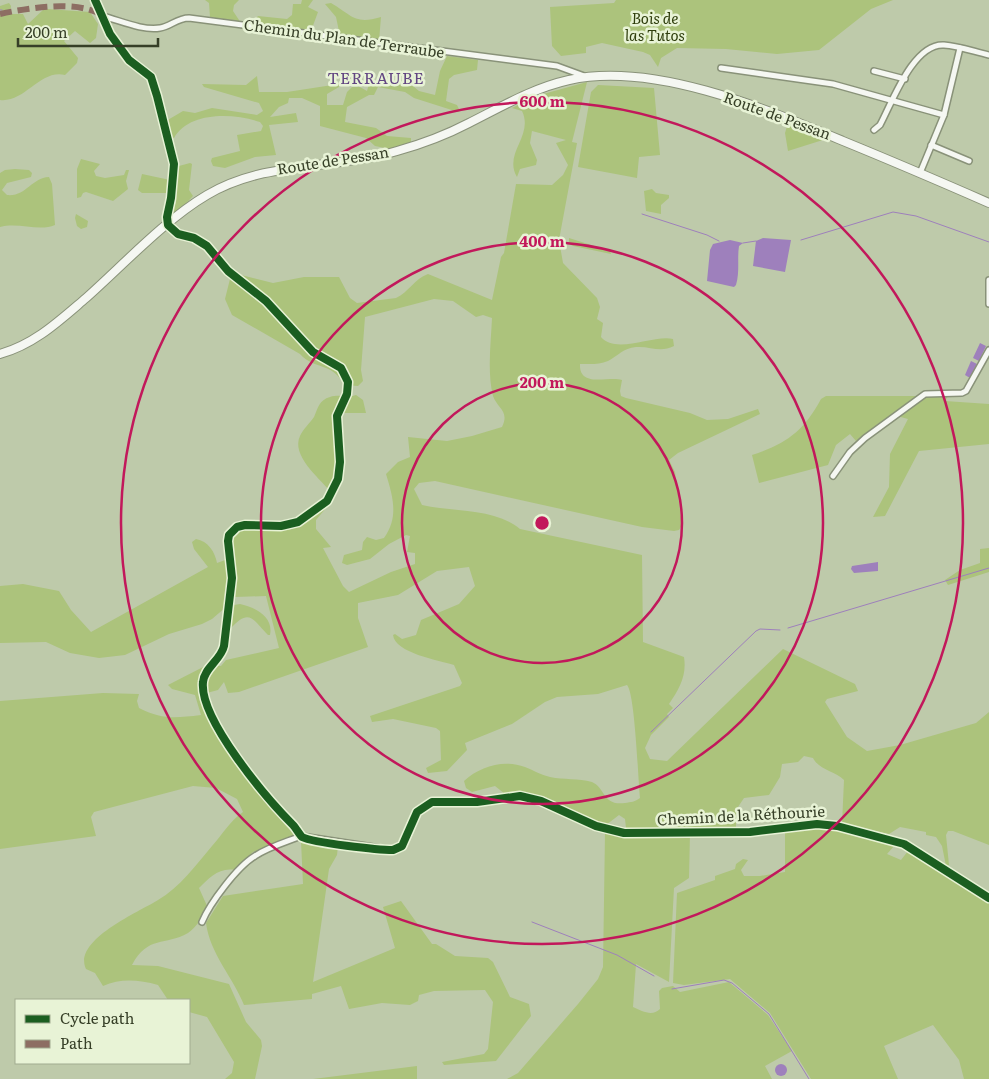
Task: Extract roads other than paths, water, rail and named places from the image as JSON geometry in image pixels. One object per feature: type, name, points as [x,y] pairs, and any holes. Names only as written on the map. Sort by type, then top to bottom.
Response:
[{"type":"main road","name":"Route de Pessan","points":[[0,354],[31,342],[55,325],[168,225],[208,194],[247,177],[289,167],[358,160],[394,152],[446,134],[534,91],[561,82],[587,77],[615,76],[661,81],[726,96],[772,111],[920,172],[989,203]]},
{"type":"street","points":[[95,0],[110,34],[124,54],[151,77],[174,164],[167,217],[168,225],[178,234],[194,238],[207,246],[232,275],[266,301],[314,352],[341,368],[348,382],[347,394],[338,416],[340,462],[338,478],[327,501],[298,522],[281,526],[245,525],[236,527],[229,535],[228,546],[232,578],[224,646],[221,655],[205,674],[203,683],[207,704],[228,744],[271,802],[301,836],[256,854],[248,860],[214,903],[202,922]]},
{"type":"street","name":"Chemin du Plan de Terraube","points":[[102,16],[150,29],[165,27],[177,20],[188,18],[557,66],[587,77]]},
{"type":"street","points":[[874,130],[880,125],[918,57],[930,48],[944,45],[989,56]]},
{"type":"street","points":[[920,172],[944,115],[960,48]]},
{"type":"street","points":[[721,68],[833,84],[944,115]]},
{"type":"street","points":[[874,71],[905,79]]},
{"type":"street","points":[[932,145],[969,161]]},
{"type":"street","points":[[989,280],[989,304]]},
{"type":"street","points":[[833,476],[850,452],[865,438],[925,394],[962,393],[966,390],[989,350]]},
{"type":"street","name":"Chemin de la Réthourie","points":[[301,836],[393,850],[402,846],[417,812],[432,802],[478,802],[520,796],[541,801],[596,826],[624,833],[750,832],[817,824],[837,826],[904,844],[989,898]]},
{"type":"waterway","points":[[801,240],[893,212],[916,216],[989,242]]},
{"type":"waterway","points":[[642,214],[707,235],[719,241]]},
{"type":"waterway","points":[[743,243],[756,241]]},
{"type":"waterway","points":[[788,628],[989,568]]},
{"type":"waterway","points":[[651,732],[756,631],[760,629],[780,630]]},
{"type":"waterway","points":[[532,922],[617,955],[654,976]]},
{"type":"waterway","points":[[672,989],[724,980],[732,983],[769,1014],[809,1079]]},
{"type":"district","name":"TERRAUBE","points":[[376,78]]},
{"type":"park label","name":"Bois de las Tutos","points":[[655,28]]}]
